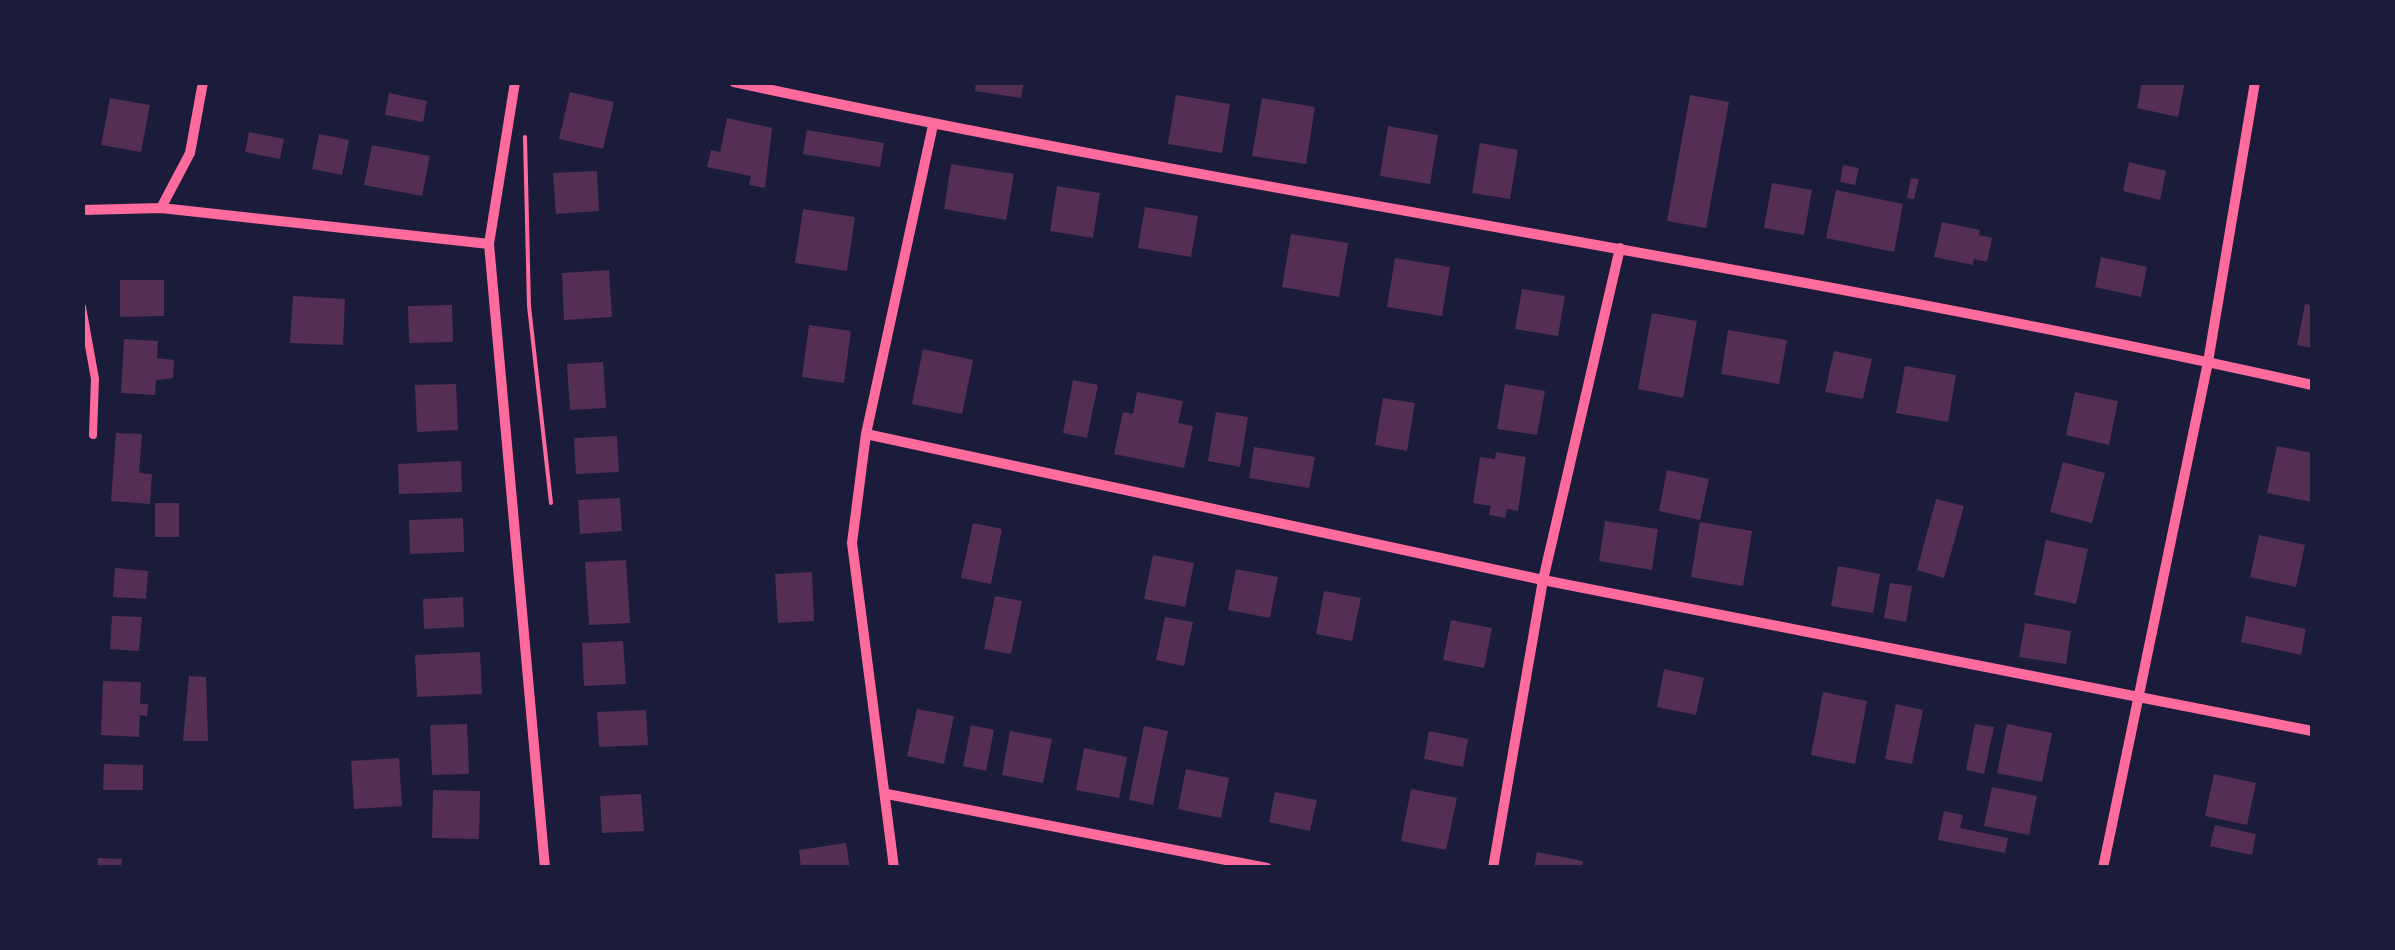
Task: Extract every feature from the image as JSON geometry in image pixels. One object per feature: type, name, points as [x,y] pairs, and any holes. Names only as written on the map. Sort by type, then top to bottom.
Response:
[{"type":"street","points":[[161,208],[190,153],[203,82]]},
{"type":"street","points":[[515,82],[489,244],[545,868]]},
{"type":"street","points":[[734,82],[933,125],[1620,248],[2312,385]]},
{"type":"street","points":[[2104,868],[2208,362],[2255,82]]},
{"type":"street","points":[[894,868],[852,544],[866,434],[933,125]]},
{"type":"street","points":[[82,210],[161,208],[489,244]]},
{"type":"street","points":[[1493,868],[1543,580],[1620,248]]},
{"type":"street","points":[[866,434],[1543,580],[2312,732]]},
{"type":"street","points":[[887,794],[1268,868]]},
{"type":"lane","points":[[82,307],[95,379],[93,435]]},
{"type":"path","points":[[525,132],[529,306],[551,503]]},
{"type":"building","points":[[976,82],[1024,82],[1021,98],[975,91]]},
{"type":"building","points":[[2142,82],[2185,82],[2178,117],[2137,108]]},
{"type":"building","points":[[570,92],[614,102],[603,149],[559,139]]},
{"type":"building","points":[[389,93],[427,101],[423,122],[385,115]]},
{"type":"building","points":[[1176,95],[1230,104],[1222,153],[1168,144]]},
{"type":"building","points":[[1690,95],[1729,102],[1706,228],[1667,221]]},
{"type":"building","points":[[110,98],[150,105],[141,152],[101,145]]},
{"type":"building","points":[[1262,98],[1315,107],[1306,164],[1252,156]]},
{"type":"building","points":[[727,118],[772,128],[765,188],[749,185],[751,176],[707,167],[711,150],[720,152]]},
{"type":"building","points":[[1388,126],[1438,135],[1430,184],[1380,176]]},
{"type":"building","points":[[807,130],[884,143],[880,167],[803,154]]},
{"type":"building","points":[[249,132],[284,139],[280,159],[245,152]]},
{"type":"building","points":[[319,134],[349,140],[342,175],[312,169]]},
{"type":"building","points":[[1480,143],[1518,150],[1510,199],[1472,193]]},
{"type":"building","points":[[372,145],[430,156],[422,196],[364,185]]},
{"type":"building","points":[[2129,162],[2166,171],[2160,200],[2123,191]]},
{"type":"building","points":[[951,164],[1014,174],[1006,220],[944,209]]},
{"type":"building","points":[[1843,165],[1859,168],[1855,185],[1840,182]]},
{"type":"building","points":[[597,171],[599,211],[556,214],[553,173]]},
{"type":"building","points":[[1911,178],[1919,179],[1914,199],[1907,198]]},
{"type":"building","points":[[1772,183],[1812,190],[1804,235],[1764,228]]},
{"type":"building","points":[[1057,186],[1100,193],[1093,238],[1050,231]]},
{"type":"building","points":[[1836,190],[1903,204],[1894,252],[1826,238]]},
{"type":"building","points":[[1145,207],[1198,216],[1191,257],[1138,248]]},
{"type":"building","points":[[803,209],[855,217],[847,271],[795,263]]},
{"type":"building","points":[[1942,222],[1980,230],[1979,235],[1992,238],[1987,262],[1974,259],[1973,265],[1934,257]]},
{"type":"building","points":[[1291,234],[1348,243],[1339,297],[1282,287]]},
{"type":"building","points":[[2101,257],[2147,267],[2141,297],[2095,287]]},
{"type":"building","points":[[1395,258],[1450,267],[1442,316],[1387,307]]},
{"type":"building","points":[[609,270],[612,317],[564,320],[562,273]]},
{"type":"building","points":[[120,280],[164,280],[164,316],[120,317]]},
{"type":"building","points":[[1522,289],[1565,296],[1558,336],[1515,329]]},
{"type":"building","points":[[293,296],[345,299],[343,345],[290,343]]},
{"type":"building","points":[[2305,304],[2312,305],[2312,348],[2297,345]]},
{"type":"building","points":[[452,305],[453,342],[409,343],[408,306]]},
{"type":"building","points":[[1652,313],[1697,321],[1683,398],[1638,389]]},
{"type":"building","points":[[809,325],[851,331],[844,383],[802,377]]},
{"type":"building","points":[[1728,330],[1787,340],[1779,384],[1721,374]]},
{"type":"building","points":[[124,339],[158,341],[157,358],[174,360],[173,378],[156,380],[155,395],[121,393]]},
{"type":"building","points":[[923,349],[973,360],[962,414],[912,404]]},
{"type":"building","points":[[1834,351],[1872,359],[1863,399],[1825,392]]},
{"type":"building","points":[[603,362],[606,408],[570,410],[567,364]]},
{"type":"building","points":[[1905,366],[1956,375],[1948,422],[1896,413]]},
{"type":"building","points":[[1073,380],[1098,385],[1087,438],[1063,433]]},
{"type":"building","points":[[456,384],[458,430],[417,432],[415,385]]},
{"type":"building","points":[[1505,384],[1545,391],[1537,435],[1497,429]]},
{"type":"building","points":[[1137,392],[1183,401],[1178,423],[1193,426],[1184,468],[1114,454],[1123,412],[1133,414]]},
{"type":"building","points":[[2075,392],[2118,401],[2109,445],[2066,435]]},
{"type":"building","points":[[1383,398],[1415,403],[1407,451],[1375,445]]},
{"type":"building","points":[[1216,412],[1248,417],[1240,467],[1208,461]]},
{"type":"building","points":[[116,433],[142,434],[139,473],[152,474],[150,504],[111,501]]},
{"type":"building","points":[[617,436],[619,472],[576,474],[574,438]]},
{"type":"building","points":[[2277,446],[2312,453],[2312,502],[2267,493]]},
{"type":"building","points":[[1254,447],[1315,457],[1309,488],[1249,478]]},
{"type":"building","points":[[1496,452],[1526,457],[1518,511],[1507,509],[1505,518],[1489,515],[1491,506],[1473,503],[1480,457],[1495,459]]},
{"type":"building","points":[[461,461],[462,492],[399,494],[398,464]]},
{"type":"building","points":[[2063,462],[2105,473],[2092,523],[2050,512]]},
{"type":"building","points":[[1667,470],[1709,479],[1700,520],[1659,511]]},
{"type":"building","points":[[620,498],[622,531],[580,534],[578,500]]},
{"type":"building","points":[[1936,499],[1964,506],[1944,578],[1917,570]]},
{"type":"building","points":[[155,503],[179,503],[179,537],[155,537]]},
{"type":"building","points":[[463,518],[464,552],[410,554],[409,520]]},
{"type":"building","points":[[1605,521],[1658,529],[1652,570],[1599,561]]},
{"type":"building","points":[[1700,522],[1752,531],[1743,586],[1691,577]]},
{"type":"building","points":[[973,523],[1002,529],[991,584],[961,578]]},
{"type":"building","points":[[2259,535],[2305,545],[2296,587],[2250,577]]},
{"type":"building","points":[[2046,540],[2088,549],[2076,604],[2034,595]]},
{"type":"building","points":[[1153,555],[1194,563],[1185,607],[1144,599]]},
{"type":"building","points":[[626,560],[630,623],[589,625],[585,562]]},
{"type":"building","points":[[1838,566],[1880,574],[1873,613],[1831,606]]},
{"type":"building","points":[[115,568],[148,571],[146,599],[113,597]]},
{"type":"building","points":[[1236,569],[1278,577],[1270,618],[1228,610]]},
{"type":"building","points":[[812,572],[814,621],[778,623],[775,574]]},
{"type":"building","points":[[1890,583],[1912,586],[1906,622],[1884,618]]},
{"type":"building","points":[[1324,591],[1361,598],[1352,641],[1316,634]]},
{"type":"building","points":[[995,596],[1022,601],[1011,654],[984,649]]},
{"type":"building","points":[[463,597],[464,627],[424,629],[423,599]]},
{"type":"building","points":[[112,616],[142,617],[139,651],[110,649]]},
{"type":"building","points":[[2246,616],[2306,629],[2301,655],[2241,642]]},
{"type":"building","points":[[1165,617],[1193,622],[1184,666],[1156,660]]},
{"type":"building","points":[[1451,620],[1492,628],[1484,668],[1443,660]]},
{"type":"building","points":[[2025,623],[2071,631],[2066,664],[2019,657]]},
{"type":"building","points":[[623,641],[626,684],[584,686],[582,643]]},
{"type":"building","points":[[480,652],[482,694],[417,697],[415,655]]},
{"type":"building","points":[[1664,669],[1704,678],[1696,715],[1657,707]]},
{"type":"building","points":[[189,676],[206,677],[208,741],[183,741]]},
{"type":"building","points":[[103,681],[141,682],[140,704],[148,704],[147,716],[140,715],[139,737],[101,735]]},
{"type":"building","points":[[1823,692],[1867,701],[1855,764],[1811,755]]},
{"type":"building","points":[[1896,704],[1923,710],[1912,764],[1885,759]]},
{"type":"building","points":[[917,709],[954,716],[944,764],[907,756]]},
{"type":"building","points":[[646,710],[648,745],[599,747],[597,712]]},
{"type":"building","points":[[467,724],[469,774],[432,775],[430,725]]},
{"type":"building","points":[[1975,724],[1994,727],[1984,774],[1966,770]]},
{"type":"building","points":[[2007,724],[2052,733],[2042,782],[1997,773]]},
{"type":"building","points":[[971,725],[994,730],[986,771],[963,766]]},
{"type":"building","points":[[1144,726],[1168,731],[1153,805],[1129,800]]},
{"type":"building","points":[[1010,731],[1052,739],[1043,783],[1002,775]]},
{"type":"building","points":[[1429,731],[1468,739],[1463,767],[1424,759]]},
{"type":"building","points":[[1084,748],[1127,757],[1119,798],[1076,790]]},
{"type":"building","points":[[399,758],[402,806],[354,809],[351,761]]},
{"type":"building","points":[[104,764],[143,765],[143,790],[103,790]]},
{"type":"building","points":[[1186,769],[1229,778],[1221,818],[1178,809]]},
{"type":"building","points":[[2214,774],[2256,783],[2247,825],[2205,816]]},
{"type":"building","points":[[1992,787],[2037,796],[2029,835],[1984,826]]},
{"type":"building","points":[[1411,789],[1457,798],[1446,850],[1401,841]]},
{"type":"building","points":[[433,790],[480,791],[479,839],[432,838]]},
{"type":"building","points":[[1275,792],[1317,800],[1310,831],[1269,822]]},
{"type":"building","points":[[641,794],[644,831],[602,833],[600,796]]},
{"type":"building","points":[[1944,811],[1963,815],[1960,828],[2008,838],[2005,853],[1938,840]]},
{"type":"building","points":[[2215,825],[2256,834],[2252,855],[2210,846]]},
{"type":"building","points":[[846,843],[850,868],[801,868],[799,850]]},
{"type":"building","points":[[1537,852],[1583,861],[1582,868],[1534,868]]},
{"type":"building","points":[[98,858],[122,859],[121,868],[97,868]]}]
